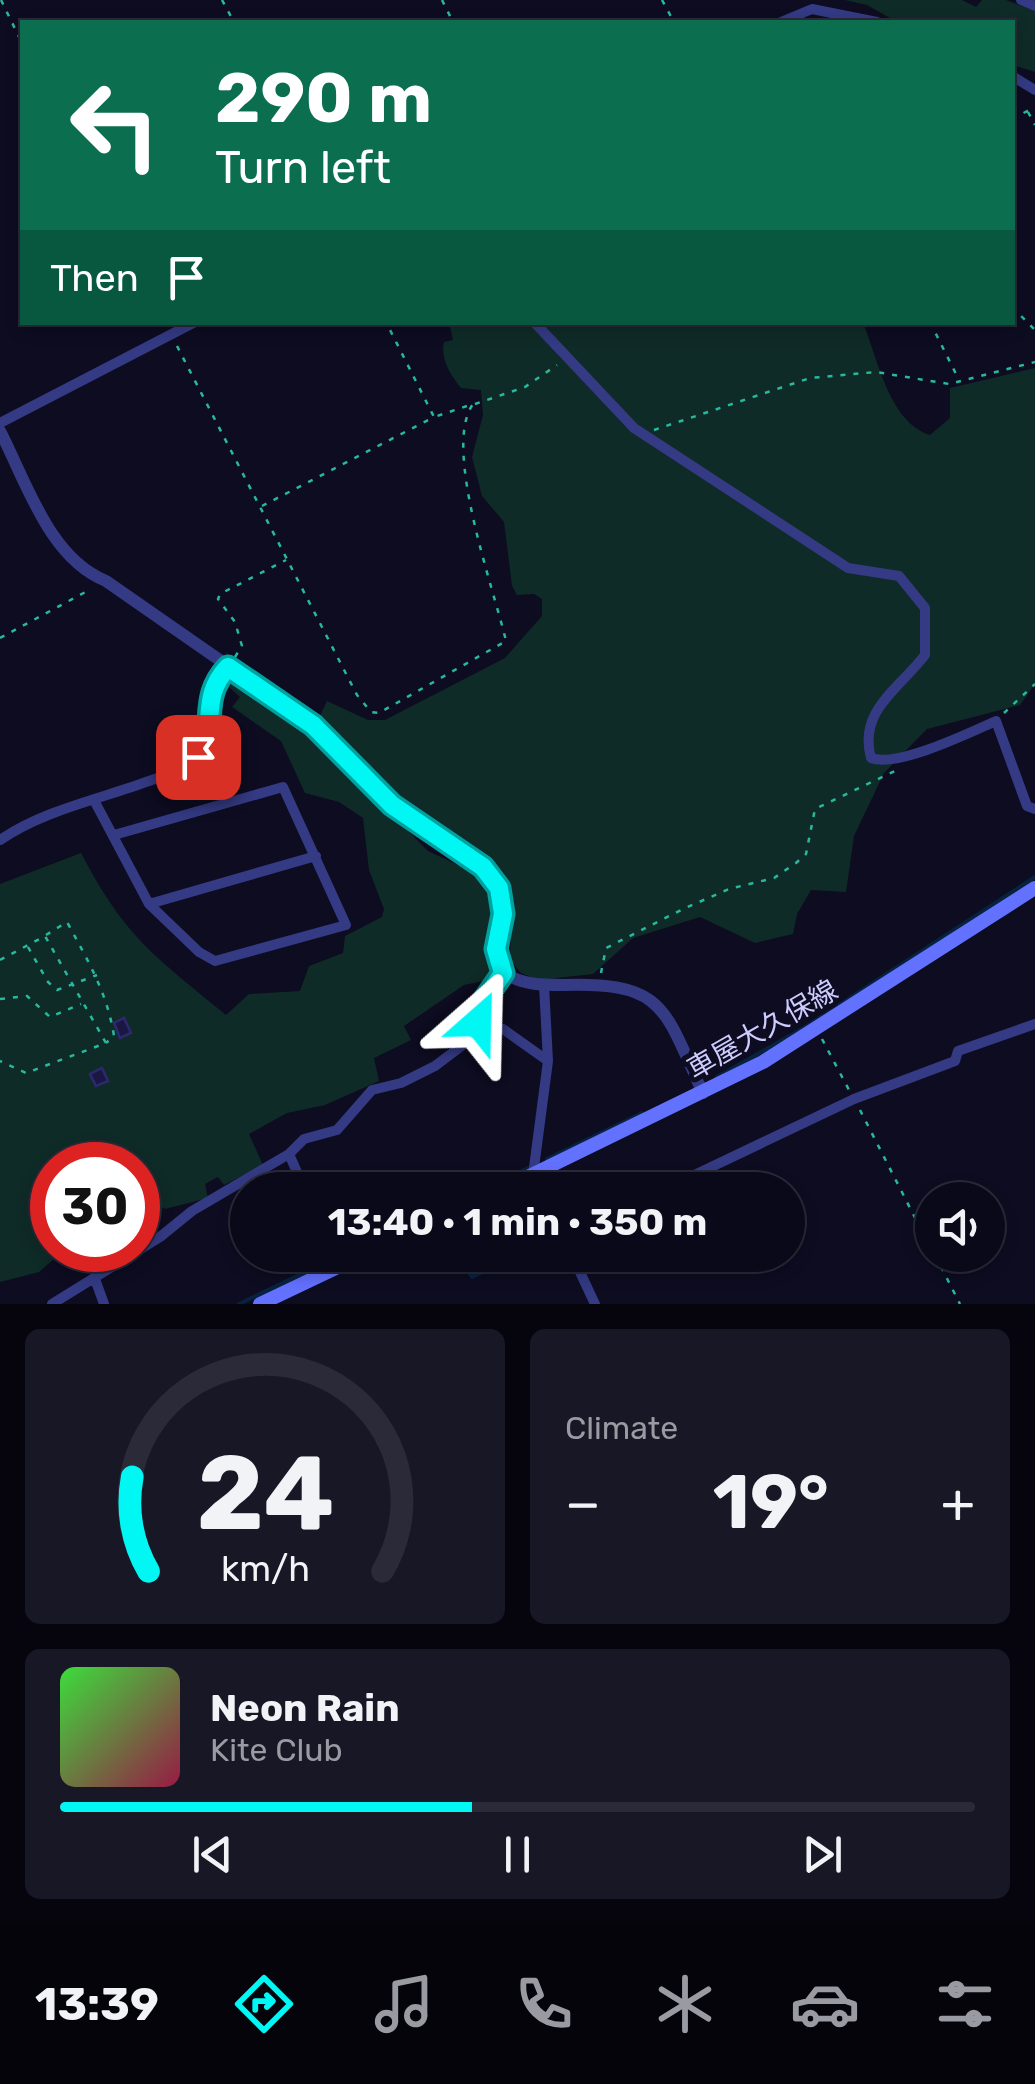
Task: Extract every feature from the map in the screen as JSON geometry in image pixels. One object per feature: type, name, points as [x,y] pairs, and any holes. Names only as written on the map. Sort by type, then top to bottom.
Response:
[{"type":"main road","name":"車屋大久保線","points":[[539,1172],[703,1093],[818,1030],[1035,888]]},
{"type":"main road","points":[[260,1304],[316,1272]]},
{"type":"street","points":[[1021,0],[1035,6]]},
{"type":"street","points":[[785,20],[812,9],[868,20]]},
{"type":"street","points":[[189,325],[0,427],[64,553],[85,572],[106,581],[313,725],[392,805],[483,867],[499,888],[503,914],[496,949],[503,973],[519,982],[598,984],[639,991],[658,1003],[703,1093]]},
{"type":"street","points":[[537,325],[644,434],[848,568],[899,576],[925,608],[925,655],[872,716],[865,736],[872,758],[882,762],[901,760],[996,721],[1027,806],[1035,809]]},
{"type":"street","points":[[0,840],[52,813],[96,802],[182,768],[198,757],[206,744],[209,694],[228,667]]},
{"type":"street","points":[[96,802],[149,904],[199,952],[215,961],[346,925],[283,787],[114,834]]},
{"type":"street","points":[[149,904],[316,856]]},
{"type":"street","points":[[476,1036],[485,999],[503,973]]},
{"type":"street","points":[[533,1172],[548,1061],[544,985]]},
{"type":"street","points":[[701,1172],[854,1099],[1035,1024]]},
{"type":"street","points":[[52,1304],[192,1211],[289,1154],[304,1138],[337,1130],[372,1090],[401,1083],[435,1066],[476,1036],[503,1029],[548,1061]]},
{"type":"street","points":[[289,1154],[296,1172]]},
{"type":"street","points":[[580,1272],[595,1304]]},
{"type":"street","points":[[95,1279],[104,1304]]},
{"type":"path","points":[[1,0],[20,38]]},
{"type":"path","points":[[1015,118],[1035,107]]},
{"type":"path","points":[[1028,111],[1035,125]]},
{"type":"path","points":[[1015,310],[1035,330]]},
{"type":"path","points":[[388,325],[434,417]]},
{"type":"path","points":[[932,325],[960,381]]},
{"type":"path","points":[[171,334],[358,695],[371,712],[380,713],[506,641],[462,458],[464,416],[474,404]]},
{"type":"path","points":[[260,507],[434,417],[525,387],[567,358]]},
{"type":"path","points":[[644,434],[810,378],[876,372],[948,384],[1035,362]]},
{"type":"path","points":[[228,667],[242,646],[235,622],[218,600],[220,594],[288,560]]},
{"type":"path","points":[[0,638],[106,581]]},
{"type":"path","points":[[996,721],[1035,684]]},
{"type":"path","points":[[598,984],[606,948],[729,889],[774,878],[806,854],[815,809],[902,768]]},
{"type":"path","points":[[0,960],[68,922],[108,997],[114,1036],[106,1043],[26,1074],[0,1061]]},
{"type":"path","points":[[45,936],[106,1043]]},
{"type":"path","points":[[28,946],[52,986],[62,990],[97,975]]},
{"type":"path","points":[[0,999],[28,996],[50,1016],[82,1004]]},
{"type":"path","points":[[818,1030],[915,1216]]},
{"type":"path","points":[[944,1272],[960,1304]]},
{"type":"green space","points":[[845,0],[962,0],[976,7],[982,0],[1006,0],[1035,11],[1035,72],[1015,66],[1015,20],[893,20],[867,5]]},
{"type":"green space","points":[[449,325],[864,325],[895,403],[916,428],[930,435],[950,418],[950,388],[1035,368],[1035,684],[1020,705],[927,729],[884,773],[854,836],[846,892],[811,890],[797,914],[793,934],[755,943],[700,917],[633,938],[593,974],[538,980],[521,973],[510,960],[512,899],[503,872],[415,810],[319,718],[327,701],[368,720],[385,720],[505,658],[542,616],[542,599],[534,594],[517,595],[512,586],[504,522],[482,496],[472,457],[483,415],[481,390],[461,388],[447,367],[444,342],[453,340]]},
{"type":"green space","points":[[232,681],[301,724],[428,851],[477,874],[498,911],[491,953],[493,971],[489,980],[464,985],[404,1026],[411,1040],[374,1058],[379,1081],[325,1105],[287,1113],[249,1134],[263,1165],[249,1172],[230,1172],[230,1182],[224,1185],[218,1177],[205,1184],[208,1198],[165,1209],[160,1206],[160,1142],[30,1142],[30,1272],[39,1272],[0,1282],[0,884],[81,853],[113,906],[144,944],[226,1015],[249,994],[300,991],[309,966],[343,953],[345,936],[382,917],[384,909],[369,870],[363,818],[339,802],[305,793],[281,741],[232,707],[240,697],[229,687]]},
{"type":"building","points":[[124,1018],[131,1033],[120,1038],[114,1023]]},
{"type":"building","points":[[102,1068],[108,1081],[96,1086],[90,1074]]},
{"type":"waterway","points":[[717,1077],[807,1026],[1035,877]]},
{"type":"waterway","points":[[547,1159],[642,1113]]},
{"type":"waterway","points":[[519,1172],[528,1168]]},
{"type":"waterway","points":[[239,1304],[306,1272]]},
{"type":"waterway","points":[[469,1272],[472,1277],[482,1272]]},
{"type":"route","points":[[198,757],[206,744],[213,682],[228,667],[313,725],[392,805],[483,867],[499,888],[503,914],[496,949],[503,973],[485,999],[478,1022]]}]
